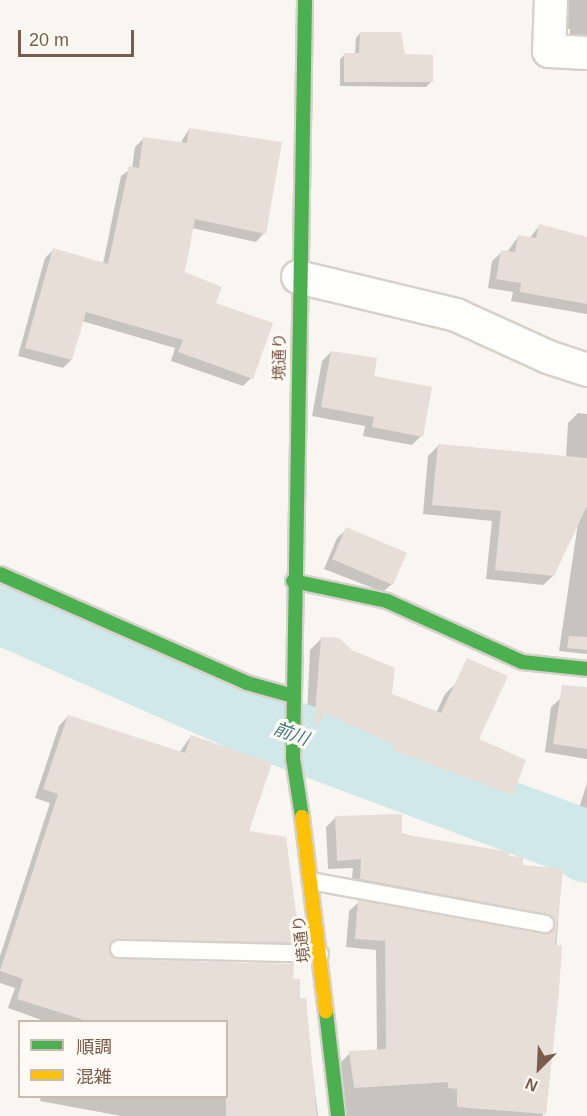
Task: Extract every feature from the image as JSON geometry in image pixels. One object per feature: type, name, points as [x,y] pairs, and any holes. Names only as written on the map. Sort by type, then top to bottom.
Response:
[{"type":"street","name":"境通り","points":[[305,0],[306,102],[298,277],[293,581],[293,758],[312,881],[338,1116]]},
{"type":"street","points":[[552,0],[549,51],[587,53]]},
{"type":"street","points":[[298,277],[456,315],[548,357],[587,370]]},
{"type":"street","points":[[0,574],[247,682],[292,696]]},
{"type":"street","points":[[293,581],[387,601],[522,662],[587,669]]},
{"type":"lane","points":[[312,881],[545,924]]},
{"type":"lane","points":[[119,949],[320,954]]},
{"type":"lane","points":[[338,1116],[343,1116]]},
{"type":"building","points":[[360,32],[401,32],[405,54],[433,55],[433,82],[344,82],[344,53],[359,53]]},
{"type":"building","points":[[189,128],[282,142],[266,234],[195,219],[185,272],[222,287],[216,303],[273,323],[253,379],[178,352],[183,340],[86,312],[72,360],[25,348],[53,248],[108,264],[129,166],[139,168],[143,137],[187,143]]},
{"type":"building","points":[[539,224],[587,237],[587,304],[520,292],[521,283],[496,279],[501,250],[515,252],[518,235],[536,238]]},
{"type":"building","points":[[331,351],[377,358],[374,376],[432,387],[423,437],[372,427],[374,417],[321,407]]},
{"type":"building","points":[[438,444],[587,458],[587,506],[554,576],[495,570],[501,511],[432,505]]},
{"type":"building","points":[[346,527],[407,553],[393,585],[332,559]]},
{"type":"building","points":[[569,636],[587,637],[587,650],[567,648]]},
{"type":"building","points":[[321,637],[339,638],[352,650],[395,668],[392,694],[441,713],[467,658],[508,676],[479,739],[526,760],[513,795],[393,750],[395,745],[324,713],[318,726],[314,724]]},
{"type":"building","points":[[562,685],[587,687],[587,749],[553,744]]},
{"type":"building","points":[[68,715],[185,753],[191,735],[272,763],[249,831],[286,837],[297,920],[295,943],[119,939],[110,943],[109,949],[119,959],[294,964],[293,979],[300,979],[300,998],[306,998],[317,1116],[226,1116],[228,1020],[84,1020],[17,999],[23,979],[0,971],[58,794],[43,789]]},
{"type":"building","points":[[402,814],[402,834],[510,852],[509,856],[523,857],[523,865],[563,869],[555,945],[562,945],[559,992],[546,1114],[457,1107],[457,1089],[448,1088],[448,1082],[354,1088],[349,1051],[386,1049],[385,941],[355,939],[358,900],[543,934],[553,931],[555,925],[547,914],[360,879],[361,859],[337,861],[335,816]]},
{"type":"waterway","name":"前川","points":[[0,609],[241,716],[577,841],[587,848]]},
{"type":"traffic: fast","points":[[302,817],[293,758],[305,0]]},
{"type":"traffic: fast","points":[[0,574],[247,683],[293,696]]},
{"type":"traffic: fast","points":[[293,581],[387,601],[522,662],[587,669]]},
{"type":"traffic: fast","points":[[326,1012],[338,1116]]},
{"type":"traffic: slow","points":[[302,817],[326,1012]]}]
